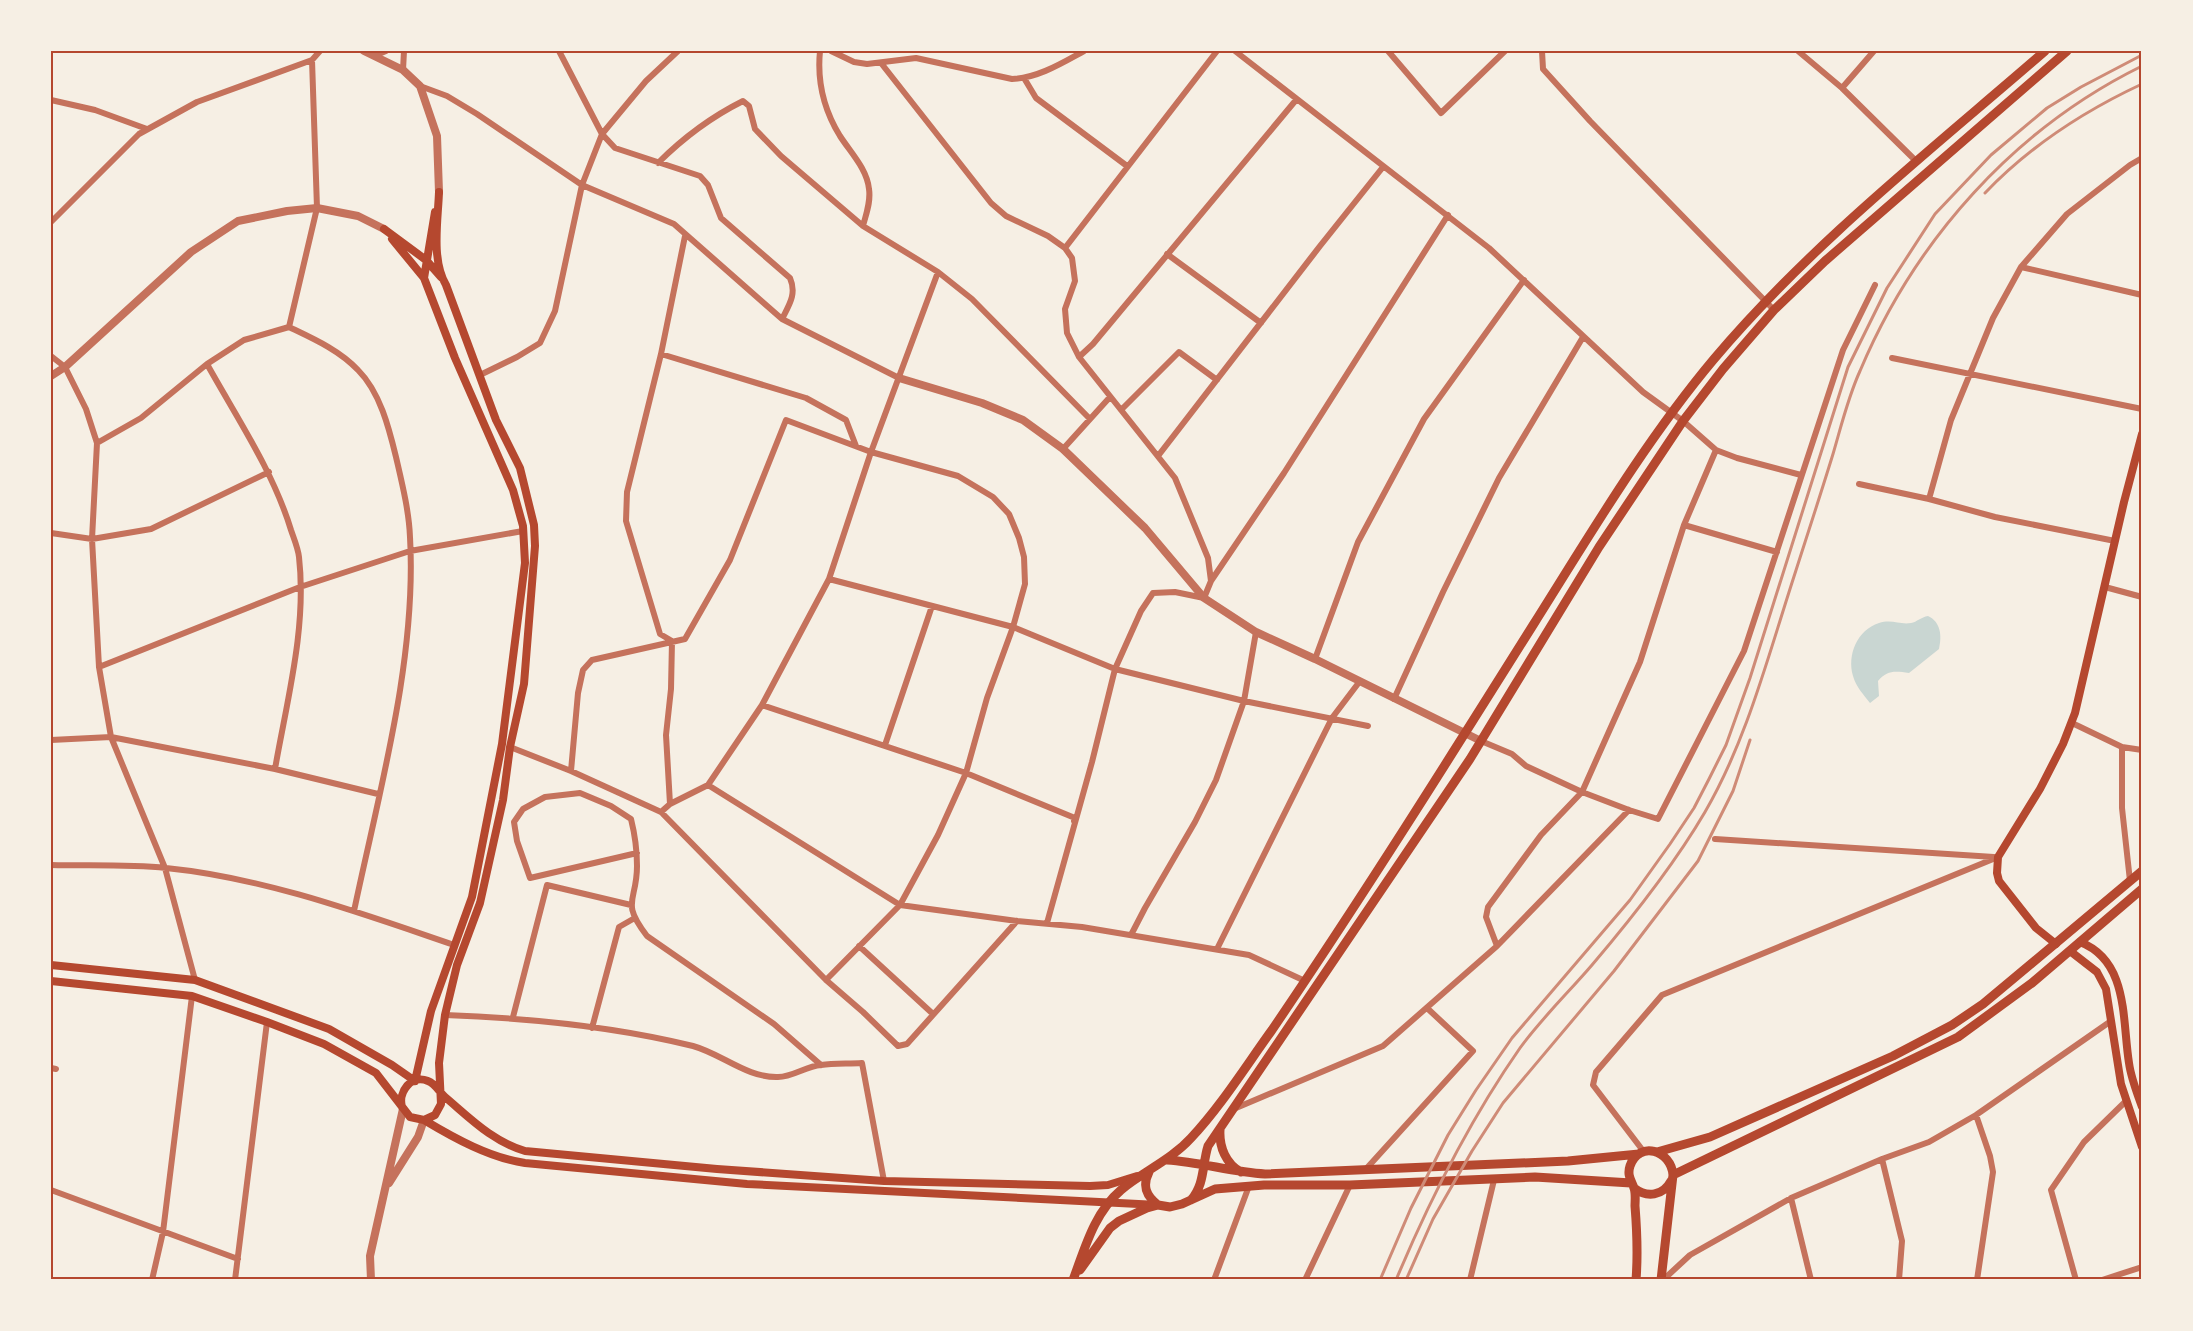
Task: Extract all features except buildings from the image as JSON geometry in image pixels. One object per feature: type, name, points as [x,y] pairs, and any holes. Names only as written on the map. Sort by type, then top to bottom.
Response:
[{"type":"main road","points":[[1074,1278],[1096,1221],[1110,1202],[1120,1191],[1167,1160],[1190,1140],[1209,1117],[1305,981],[1670,413],[1765,301],[1816,251],[1916,161],[2045,51]]},
{"type":"main road","points":[[1191,1200],[1202,1184],[1202,1165],[1208,1146],[1481,741],[1599,547],[1683,421],[1723,369],[1774,310],[1882,210],[2067,51]]},
{"type":"main road","points":[[424,278],[428,242],[439,192]]},
{"type":"main road","points":[[439,192],[438,251],[441,277]]},
{"type":"main road","points":[[51,981],[192,996],[324,1044],[376,1073],[403,1109],[414,1119],[430,1118],[439,1110],[441,1104],[439,1063],[445,1015],[457,965],[480,903],[503,800],[510,747],[527,660],[535,546],[534,525],[520,468],[496,420],[441,277],[426,260],[384,229]]},
{"type":"main road","points":[[384,229],[424,278],[455,358],[513,490],[523,531],[525,563],[502,744],[472,897],[431,1011],[415,1081]]},
{"type":"main road","points":[[407,245],[421,246],[428,242]]},
{"type":"main road","points":[[424,278],[441,277]]},
{"type":"main road","points":[[2142,434],[2072,723],[2040,789],[1998,857],[1996,873],[1999,881],[2036,928],[2056,945],[2070,951],[2091,966],[2103,980],[2121,1084],[2142,1147]]},
{"type":"main road","points":[[1167,1160],[1243,1173],[1265,1174],[1492,1165],[1595,1160],[1657,1152],[1710,1137],[1922,1041],[1983,1005],[2142,870]]},
{"type":"main road","points":[[424,1120],[448,1134],[509,1161],[747,1184],[1170,1207],[1215,1190],[1249,1186],[1562,1178],[1632,1185],[1646,1195],[1653,1195],[1666,1189],[1672,1178],[1958,1036],[1993,1013],[2142,889]]},
{"type":"main road","points":[[2036,928],[2080,942],[2091,947],[2107,960],[2116,976],[2120,990],[2129,1067],[2138,1082],[2142,1107]]},
{"type":"main road","points":[[51,964],[195,980],[329,1029],[415,1081]]},
{"type":"main road","points":[[431,1011],[445,1015]]},
{"type":"main road","points":[[403,1109],[402,1092],[410,1083],[429,1081],[484,1130],[505,1145],[525,1151],[717,1168],[884,1181],[1090,1186],[1108,1185],[1149,1172]]},
{"type":"main road","points":[[1220,1130],[1220,1144],[1226,1158],[1230,1164],[1243,1173]]},
{"type":"main road","points":[[1657,1152],[1668,1159],[1671,1164],[1672,1178],[1662,1280]]},
{"type":"main road","points":[[1636,1280],[1638,1240],[1629,1170],[1634,1158],[1642,1153]]},
{"type":"main road","points":[[1149,1172],[1145,1188],[1149,1197],[1158,1205]]},
{"type":"main road","points":[[1074,1278],[1110,1228],[1131,1215],[1158,1205]]},
{"type":"street","points":[[51,222],[139,134],[197,102],[312,60],[320,51]]},
{"type":"street","points":[[364,51],[403,70],[420,86],[447,96],[477,114],[582,185],[674,224],[782,320],[899,378],[982,403],[1023,420],[1063,449],[1145,528],[1204,598],[1256,632],[1465,734],[1512,754],[1526,766],[1582,792],[1658,819],[1744,651],[1843,350],[1875,285]]},
{"type":"street","points":[[374,56],[386,51]]},
{"type":"street","points":[[403,70],[404,51]]},
{"type":"street","points":[[559,51],[602,134],[615,148],[700,176],[708,185],[721,218],[790,278],[794,294],[782,320]]},
{"type":"street","points":[[480,375],[540,343],[555,311],[582,185],[602,134],[646,81],[678,51]]},
{"type":"street","points":[[820,51],[819,66],[824,104],[867,180],[869,200],[863,226]]},
{"type":"street","points":[[831,51],[854,62],[881,63],[916,58],[1003,77],[1024,78],[1045,71],[1084,51]]},
{"type":"street","points":[[912,51],[916,58]]},
{"type":"street","points":[[1065,248],[1217,51]]},
{"type":"street","points":[[1235,51],[1448,215],[1524,280],[1643,392],[1683,421],[1716,450],[1801,475]]},
{"type":"street","points":[[1388,51],[1441,113],[1505,51]]},
{"type":"street","points":[[1542,51],[1543,69],[1590,121],[1774,310]]},
{"type":"street","points":[[1798,51],[1842,88],[1916,161]]},
{"type":"street","points":[[1842,88],[1874,51]]},
{"type":"street","points":[[289,327],[317,208],[312,60]]},
{"type":"street","points":[[881,63],[991,203],[1006,216],[1065,248],[1072,258],[1075,281],[1065,309],[1067,333],[1078,357],[1176,478],[1208,558],[1211,581]]},
{"type":"street","points":[[1024,78],[1036,98],[1127,166]]},
{"type":"street","points":[[420,86],[437,136],[439,192]]},
{"type":"street","points":[[51,99],[95,110],[147,129]]},
{"type":"street","points":[[1078,357],[1093,344],[1296,100]]},
{"type":"street","points":[[658,163],[674,147],[717,114],[743,101],[749,106],[755,129],[781,156],[863,226],[938,272],[972,299],[1090,419]]},
{"type":"street","points":[[1929,499],[1951,420],[1993,318],[2022,267],[2067,214],[2142,158]]},
{"type":"street","points":[[1158,456],[1383,167]]},
{"type":"street","points":[[51,376],[65,367],[191,252],[238,221],[287,211],[317,208],[358,216],[384,229]]},
{"type":"street","points":[[1204,598],[1211,581],[1284,473],[1448,215]]},
{"type":"street","points":[[672,641],[660,634],[626,521],[627,492],[661,354],[685,236]]},
{"type":"street","points":[[1167,254],[1261,323]]},
{"type":"street","points":[[2022,267],[2142,295]]},
{"type":"street","points":[[661,812],[669,804],[708,785],[762,705],[829,579],[871,452],[938,272]]},
{"type":"street","points":[[1315,659],[1358,542],[1424,419],[1524,280]]},
{"type":"street","points":[[97,443],[141,418],[207,364],[244,340],[289,327],[340,353],[360,372],[381,405],[390,429],[410,536],[409,602],[400,690],[354,911]]},
{"type":"street","points":[[1394,699],[1499,478],[1583,337]]},
{"type":"street","points":[[1121,410],[1179,352],[1217,380]]},
{"type":"street","points":[[661,354],[806,398],[846,420],[856,446]]},
{"type":"street","points":[[51,356],[65,367],[86,409],[97,443],[92,539],[99,667],[111,737],[165,868],[195,980]]},
{"type":"street","points":[[1892,358],[2142,410]]},
{"type":"street","points":[[207,364],[269,472],[286,512],[298,555],[300,587],[297,647],[275,769]]},
{"type":"street","points":[[1063,449],[1110,397]]},
{"type":"street","points":[[571,771],[578,693],[583,670],[592,660],[685,639],[730,560],[786,420],[871,452],[958,476],[993,497],[1009,514],[1019,538],[1024,557],[1025,584],[1013,627],[987,698],[966,773],[939,835],[900,905],[826,980]]},
{"type":"street","points":[[1497,946],[1486,916],[1488,907],[1492,898],[1541,835],[1582,792],[1640,662],[1684,525],[1716,450]]},
{"type":"street","points":[[51,533],[92,539],[151,529],[269,472]]},
{"type":"street","points":[[1859,484],[1929,499],[1995,517],[2115,541]]},
{"type":"street","points":[[1684,525],[1776,552]]},
{"type":"street","points":[[99,667],[300,587],[410,551],[523,531]]},
{"type":"street","points":[[829,579],[1013,627],[1115,669],[1244,700],[1368,726]]},
{"type":"street","points":[[2105,588],[2142,597]]},
{"type":"street","points":[[1047,923],[1056,883],[1092,762],[1115,669],[1141,611],[1153,593],[1175,592],[1204,598]]},
{"type":"street","points":[[885,745],[932,606]]},
{"type":"street","points":[[1131,935],[1216,780],[1244,700],[1256,632]]},
{"type":"street","points":[[669,804],[666,735],[671,689],[672,641]]},
{"type":"street","points":[[1217,949],[1332,718],[1359,681]]},
{"type":"street","points":[[762,705],[966,773],[1075,818]]},
{"type":"street","points":[[2072,723],[2122,747],[2142,750]]},
{"type":"street","points":[[51,740],[111,737],[275,769],[378,794]]},
{"type":"street","points":[[510,747],[571,771],[661,812],[826,980],[898,1046],[907,1044],[1017,921]]},
{"type":"street","points":[[2122,747],[2122,808],[2130,881]]},
{"type":"street","points":[[708,785],[900,905],[1131,935],[1249,955],[1305,981]]},
{"type":"street","points":[[636,854],[530,878],[517,841],[514,822],[523,809],[545,797],[580,793],[611,806],[631,819],[636,854],[638,868],[631,905],[633,919],[647,936],[774,1024],[821,1065]]},
{"type":"street","points":[[1235,1108],[1383,1046],[1497,946],[1629,810]]},
{"type":"street","points":[[1715,840],[1998,857]]},
{"type":"street","points":[[1642,1153],[1593,1085],[1596,1072],[1662,995],[1998,857]]},
{"type":"street","points":[[51,865],[165,868],[249,881],[354,911],[454,945]]},
{"type":"street","points":[[513,1017],[547,885],[631,905]]},
{"type":"street","points":[[592,1028],[619,927],[633,919]]},
{"type":"street","points":[[859,946],[933,1014]]},
{"type":"street","points":[[152,1280],[163,1232],[192,996]]},
{"type":"street","points":[[1366,1169],[1473,1051],[1427,1008]]},
{"type":"street","points":[[445,1015],[513,1017],[633,1033],[696,1047],[754,1074],[778,1077],[821,1065],[862,1063],[884,1181]]},
{"type":"street","points":[[1662,1280],[1690,1255],[1791,1197],[1929,1142],[1976,1115],[2111,1021]]},
{"type":"street","points":[[236,1280],[267,1022]]},
{"type":"street","points":[[2076,1280],[2051,1190],[2084,1142],[2126,1101]]},
{"type":"street","points":[[371,1280],[370,1256],[403,1109]]},
{"type":"street","points":[[1976,1115],[1990,1156],[1992,1172],[1977,1280]]},
{"type":"street","points":[[385,1189],[418,1137],[424,1120]]},
{"type":"street","points":[[1882,1159],[1902,1241],[1899,1280]]},
{"type":"street","points":[[1470,1280],[1494,1180]]},
{"type":"street","points":[[1305,1280],[1350,1185]]},
{"type":"street","points":[[1214,1280],[1249,1186]]},
{"type":"street","points":[[51,1190],[238,1258]]},
{"type":"street","points":[[1791,1197],[1811,1280]]},
{"type":"street","points":[[2102,1280],[2142,1267]]},
{"type":"shaded area","points":[[1928,616],[1938,626],[1939,649],[1909,673],[1892,672],[1881,677],[1878,681],[1879,696],[1870,703],[1860,691],[1853,676],[1851,660],[1855,644],[1871,626],[1888,622],[1911,623]]},
{"type":"railway","points":[[1380,1280],[1411,1208],[1448,1135],[1476,1090],[1512,1038],[1630,900],[1694,808],[1709,779],[1726,745],[1750,678],[1848,367],[1887,288],[1935,214],[1991,155],[2047,108],[2142,55]]},
{"type":"railway","points":[[1396,1280],[1452,1161],[1501,1076],[1528,1037],[1592,965],[1652,891],[1693,832],[1718,788],[1730,763],[1759,686],[1852,391],[1883,323],[1909,277],[1974,193],[2011,156],[2052,122],[2095,92],[2142,66]]},
{"type":"railway","points":[[1985,193],[2020,160],[2059,131],[2099,106],[2142,84]]},
{"type":"railway","points":[[1406,1280],[1433,1219],[1503,1103],[1614,971],[1698,861],[1733,791],[1750,740]]}]
